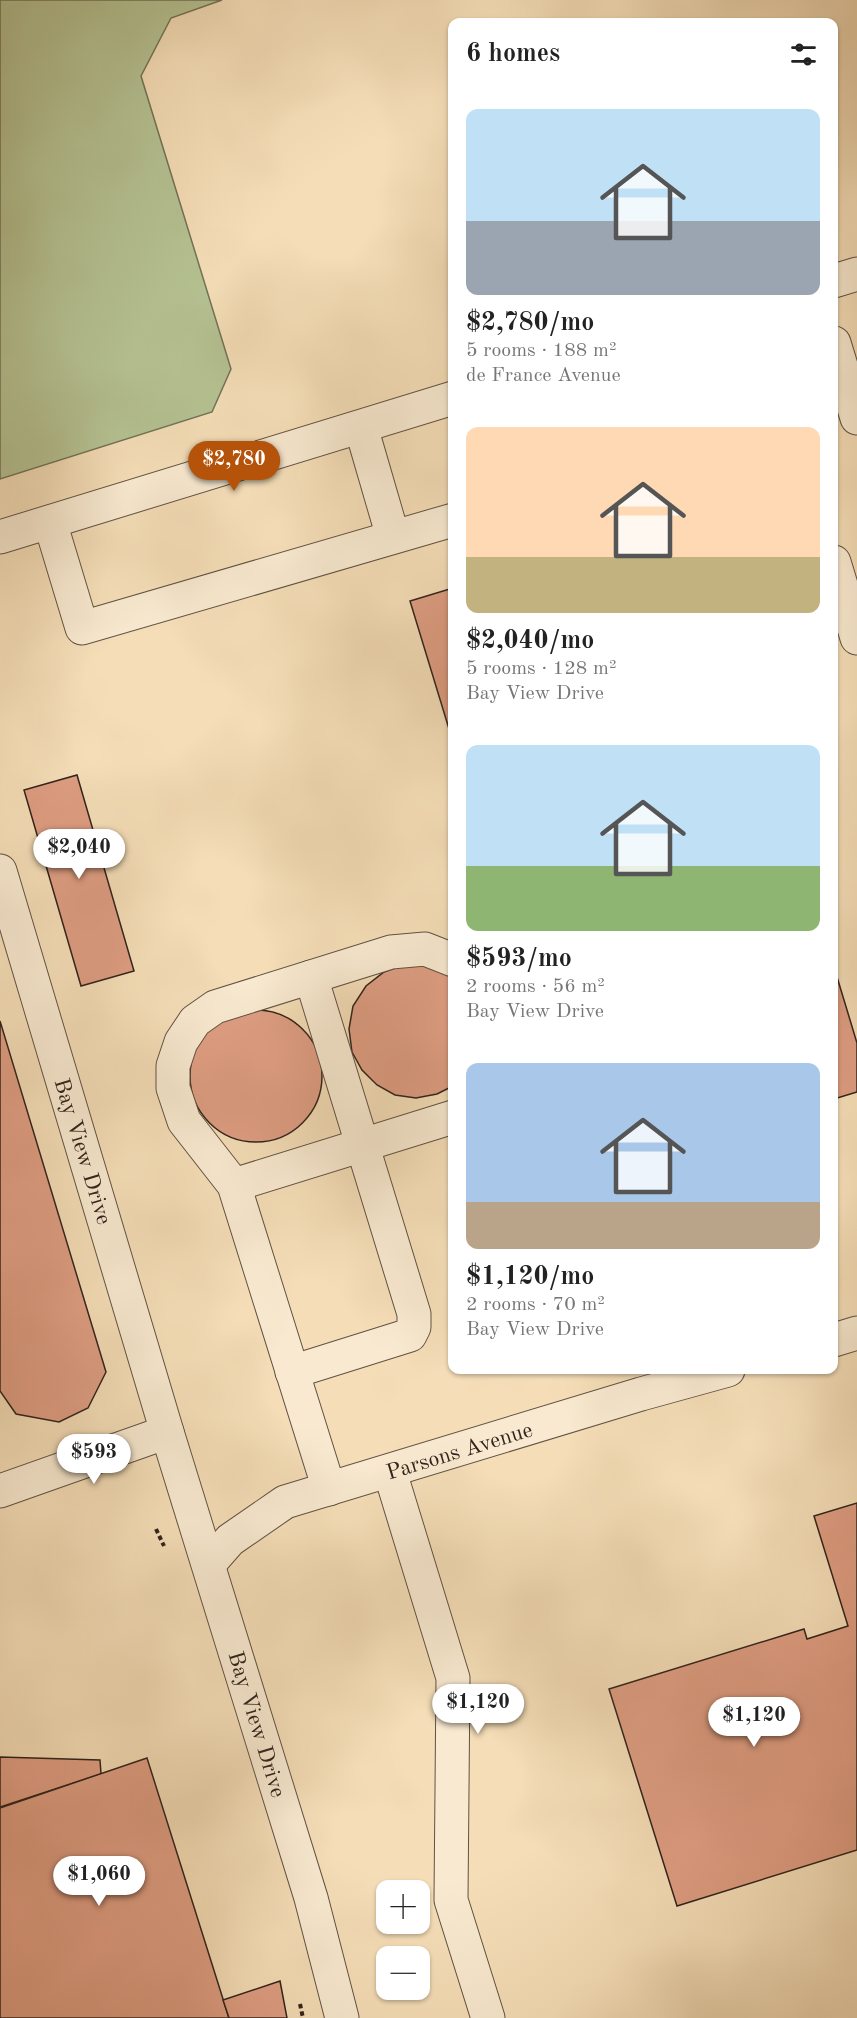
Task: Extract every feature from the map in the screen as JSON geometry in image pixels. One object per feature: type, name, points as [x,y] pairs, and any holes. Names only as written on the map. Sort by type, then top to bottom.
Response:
[{"type":"street","points":[[838,280],[857,274]]},
{"type":"street","points":[[838,356],[857,418]]},
{"type":"street","points":[[0,537],[448,400]]},
{"type":"street","points":[[360,427],[393,537]]},
{"type":"street","points":[[50,522],[82,628],[448,521]]},
{"type":"street","points":[[838,575],[857,638]]},
{"type":"street","name":"Bay View Drive","points":[[0,871],[167,1432],[312,1898],[342,2018]]},
{"type":"street","points":[[329,1489],[234,1185],[184,1121],[173,1088],[173,1066],[181,1042],[195,1021],[215,1007],[391,952],[425,949],[448,956]]},
{"type":"street","points":[[292,1372],[410,1335],[414,1327],[414,1314],[311,977]]},
{"type":"street","points":[[234,1185],[448,1118]]},
{"type":"street","points":[[838,1339],[857,1333]]},
{"type":"street","name":"Parsons Avenue","points":[[209,1564],[230,1540],[285,1502],[714,1374]]},
{"type":"street","points":[[1,1486],[167,1432]]},
{"type":"street","points":[[390,1472],[453,1678],[451,1900],[488,2018]]},
{"type":"green space","points":[[0,0],[222,0],[171,18],[141,76],[231,369],[212,412],[0,479]]},
{"type":"building","points":[[448,590],[448,726],[410,601]]},
{"type":"building","points":[[77,775],[134,971],[81,986],[24,790]]},
{"type":"building","points":[[406,964],[429,965],[448,974],[448,1088],[437,1094],[416,1098],[395,1095],[377,1085],[362,1070],[352,1052],[349,1029],[353,1006],[366,986],[384,972]]},
{"type":"building","points":[[838,980],[857,1043],[857,1092],[838,1098]]},
{"type":"building","points":[[256,1010],[281,1015],[303,1029],[317,1051],[322,1076],[317,1101],[303,1123],[281,1137],[256,1142],[231,1137],[209,1123],[195,1101],[190,1076],[195,1051],[209,1029],[231,1015]]},
{"type":"building","points":[[0,1021],[106,1372],[88,1408],[59,1422],[16,1414],[0,1391]]},
{"type":"building","points":[[857,1503],[857,1850],[677,1906],[609,1689],[804,1629],[807,1639],[848,1626],[814,1516]]},
{"type":"building","points":[[0,1757],[100,1760],[101,1774],[0,1807]]},
{"type":"building","points":[[147,1758],[229,2018],[0,2018],[0,1808]]},
{"type":"building","points":[[280,1981],[287,2018],[229,2018],[223,2000]]}]
